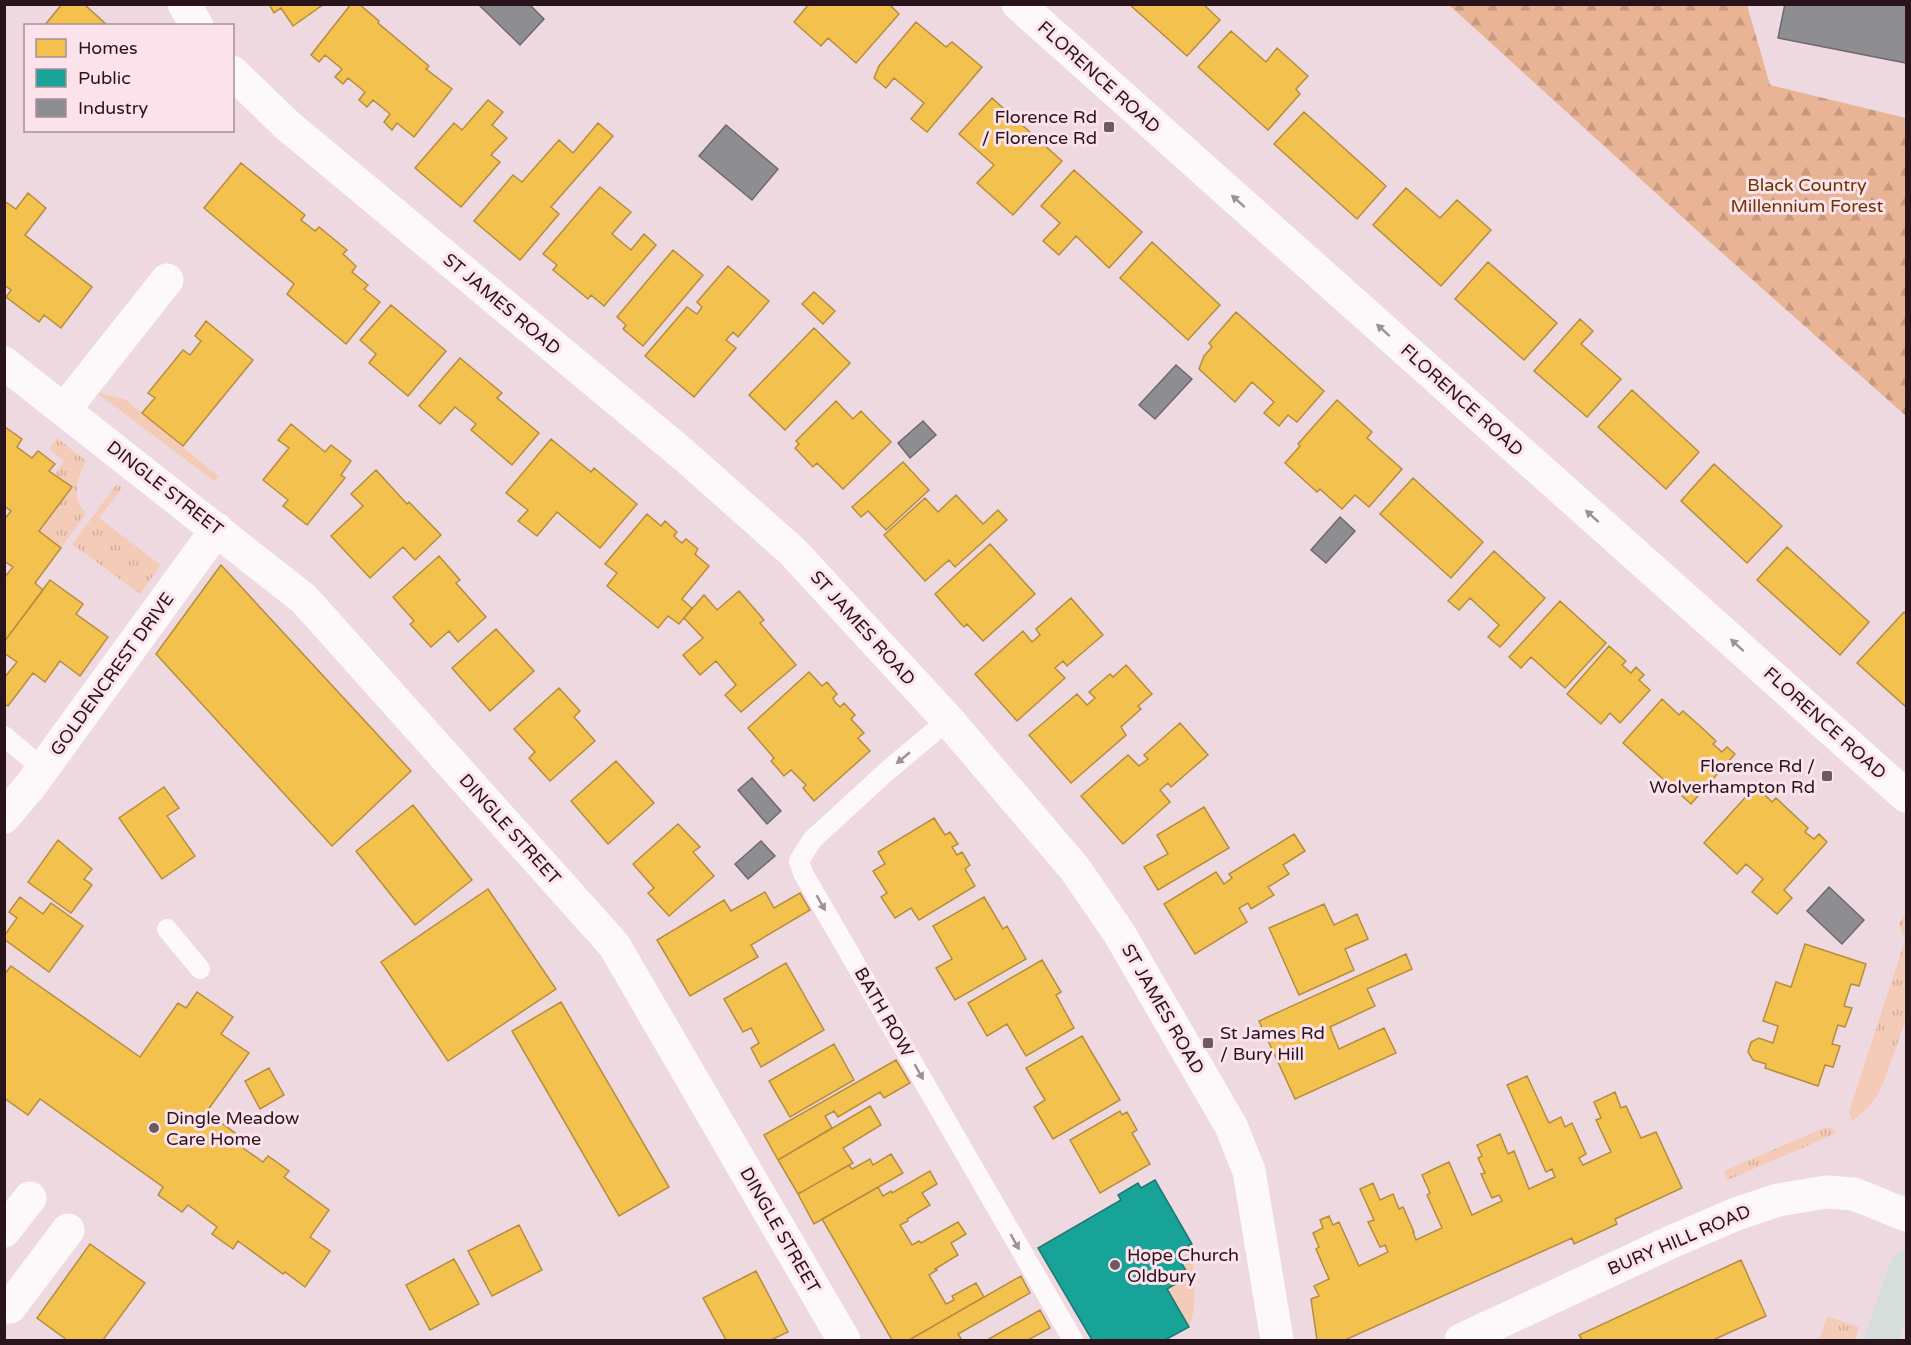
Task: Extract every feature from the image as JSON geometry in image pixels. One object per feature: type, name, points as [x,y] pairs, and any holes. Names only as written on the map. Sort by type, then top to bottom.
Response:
[{"type":"highway","points":[[1881,1341],[1906,1267]]},
{"type":"street","points":[[184,4],[196,24]]},
{"type":"street","name":"FLORENCE ROAD","points":[[1018,4],[1906,796]]},
{"type":"street","name":"ST JAMES ROAD","points":[[234,74],[287,124],[685,456],[793,552],[948,720],[1074,869],[1119,933],[1231,1126],[1249,1171],[1277,1341]]},
{"type":"street","points":[[64,410],[167,280]]},
{"type":"street","name":"DINGLE STREET","points":[[4,363],[218,529],[304,599],[614,945],[844,1341]]},
{"type":"street","name":"GOLDENCREST DRIVE","points":[[4,817],[43,769],[218,529]]},
{"type":"street","name":"BURY HILL ROAD","points":[[1461,1341],[1671,1242],[1736,1214],[1778,1200],[1826,1192],[1854,1194],[1906,1215]]},
{"type":"street","points":[[4,1231],[30,1198]]},
{"type":"street","points":[[4,1307],[10,1306],[68,1230]]},
{"type":"lane","name":"BATH ROW","points":[[948,720],[886,771],[812,840],[799,861],[803,873],[1073,1341]]},
{"type":"lane","points":[[4,736],[43,769]]},
{"type":"lane","points":[[166,928],[200,969]]},
{"type":"green space","name":"Black Country Millennium Forest","points":[[1449,5],[1747,5],[1770,85],[1906,118],[1906,416],[1702,235]]},
{"type":"green space","points":[[96,392],[126,400],[219,477],[214,481]]},
{"type":"green space","points":[[57,438],[86,461],[78,481],[77,495],[81,508],[86,513],[61,548],[39,531],[71,487],[55,474],[64,461],[49,449]]},
{"type":"green space","points":[[117,484],[122,488],[99,518],[161,565],[140,594],[72,544]]},
{"type":"green space","points":[[1906,913],[1906,1019],[1892,1059],[1869,1050],[1905,941],[1899,923]]},
{"type":"green space","points":[[1869,1050],[1892,1059],[1874,1101],[1852,1121],[1849,1112]]},
{"type":"green space","points":[[1830,1127],[1837,1133],[1728,1180],[1724,1171]]},
{"type":"green space","points":[[1192,1244],[1195,1297],[1189,1327],[1167,1289],[1176,1253]]},
{"type":"green space","points":[[1827,1316],[1859,1327],[1855,1340],[1819,1340]]},
{"type":"building: Homes","points":[[62,4],[84,4],[106,24],[46,24]]},
{"type":"building: Homes","points":[[269,4],[324,4],[293,26],[281,8],[274,13]]},
{"type":"building: Homes","points":[[351,4],[359,4],[429,66],[426,69],[452,89],[414,137],[397,123],[392,130],[384,122],[390,114],[373,100],[367,107],[359,100],[365,92],[348,78],[343,84],[335,77],[342,69],[325,55],[319,62],[311,55]]},
{"type":"building: Homes","points":[[809,4],[889,4],[899,14],[856,63],[828,38],[821,46],[794,22]]},
{"type":"building: Homes","points":[[1129,4],[1203,4],[1220,20],[1187,56]]},
{"type":"building: Homes","points":[[916,22],[946,47],[952,42],[982,67],[927,132],[911,119],[924,103],[894,78],[886,88],[874,78],[879,66]]},
{"type":"building: Homes","points":[[1231,31],[1266,62],[1277,48],[1308,76],[1296,89],[1300,94],[1268,130],[1198,67]]},
{"type":"building: Homes","points":[[992,98],[1062,161],[1013,215],[977,183],[994,165],[959,134]]},
{"type":"building: Homes","points":[[488,100],[503,112],[492,125],[507,138],[491,155],[500,162],[461,207],[415,168],[454,123],[462,130]]},
{"type":"building: Homes","points":[[1304,112],[1386,186],[1357,219],[1274,144]]},
{"type":"building: Homes","points":[[598,123],[613,136],[551,207],[559,214],[520,260],[474,221],[513,175],[522,182],[559,140],[573,153]]},
{"type":"building: Homes","points":[[241,163],[305,215],[301,220],[315,231],[319,227],[347,250],[343,254],[356,266],[352,272],[368,285],[364,289],[380,302],[346,344],[287,294],[294,284],[204,208]]},
{"type":"building: Homes","points":[[1074,170],[1142,232],[1109,268],[1076,236],[1059,255],[1043,241],[1060,223],[1041,206]]},
{"type":"building: Homes","points":[[600,187],[631,212],[612,234],[631,250],[644,234],[656,245],[604,306],[591,295],[588,299],[553,270],[557,265],[543,254]]},
{"type":"building: Homes","points":[[1406,188],[1440,218],[1457,200],[1491,230],[1441,286],[1373,225]]},
{"type":"building: Homes","points":[[28,193],[46,208],[25,235],[92,287],[61,328],[44,315],[39,322],[6,297],[11,290],[4,285],[4,201],[16,209]]},
{"type":"building: Homes","points":[[1152,242],[1220,305],[1188,340],[1120,278]]},
{"type":"building: Homes","points":[[673,250],[703,275],[643,346],[623,329],[626,325],[617,317]]},
{"type":"building: Homes","points":[[1488,262],[1557,323],[1524,360],[1455,299]]},
{"type":"building: Homes","points":[[728,266],[769,301],[738,337],[733,332],[726,340],[736,348],[694,397],[645,356],[687,307],[697,314],[702,307],[697,302]]},
{"type":"building: Homes","points":[[814,292],[835,311],[823,324],[802,304]]},
{"type":"building: Homes","points":[[391,305],[446,351],[408,396],[369,363],[376,354],[360,340]]},
{"type":"building: Homes","points":[[1236,312],[1324,391],[1297,422],[1288,415],[1279,426],[1264,413],[1274,402],[1252,382],[1235,402],[1199,369],[1204,356],[1212,347],[1209,343]]},
{"type":"building: Homes","points":[[1580,319],[1593,331],[1581,344],[1621,379],[1587,417],[1534,371]]},
{"type":"building: Homes","points":[[206,321],[253,360],[183,446],[142,413],[155,398],[148,393],[183,350],[190,355],[201,341],[195,336]]},
{"type":"building: Homes","points":[[814,328],[850,363],[785,430],[749,395]]},
{"type":"building: Homes","points":[[460,358],[502,393],[497,398],[539,433],[512,465],[471,430],[476,424],[455,407],[440,424],[419,406]]},
{"type":"building: Homes","points":[[1632,390],[1699,452],[1666,489],[1598,427]]},
{"type":"building: Homes","points":[[1337,400],[1372,432],[1367,438],[1402,469],[1369,507],[1355,495],[1342,509],[1320,489],[1317,492],[1285,463],[1300,446],[1298,444]]},
{"type":"building: Homes","points":[[836,401],[853,419],[861,411],[891,442],[843,489],[817,463],[813,467],[795,448],[799,444],[796,441]]},
{"type":"building: Homes","points":[[291,424],[325,452],[331,445],[351,461],[341,475],[345,478],[307,525],[283,506],[288,500],[263,480],[289,448],[278,440]]},
{"type":"building: Homes","points":[[5,427],[22,439],[17,447],[32,458],[38,451],[41,453],[55,464],[49,471],[72,487],[39,531],[61,548],[35,583],[43,590],[4,642],[4,578],[13,567],[4,561],[4,520],[11,511],[4,506]]},
{"type":"building: Homes","points":[[551,439],[591,472],[594,468],[637,504],[600,548],[557,512],[537,536],[518,521],[528,510],[506,493]]},
{"type":"building: Homes","points":[[903,462],[929,490],[886,530],[868,511],[861,517],[852,507]]},
{"type":"building: Homes","points":[[1714,464],[1782,526],[1747,563],[1681,501]]},
{"type":"building: Homes","points":[[376,470],[407,504],[409,502],[441,535],[415,560],[403,547],[370,578],[331,536],[363,506],[351,494]]},
{"type":"building: Homes","points":[[1413,478],[1483,542],[1451,578],[1380,514]]},
{"type":"building: Homes","points":[[956,495],[983,524],[998,510],[1007,520],[955,567],[949,560],[925,581],[884,535],[925,498],[938,512]]},
{"type":"building: Homes","points":[[647,514],[661,526],[665,521],[677,532],[674,536],[682,543],[686,539],[698,549],[695,554],[709,566],[682,599],[692,608],[679,624],[668,616],[658,628],[607,586],[617,573],[605,564]]},
{"type":"building: Homes","points":[[990,544],[1035,594],[983,641],[967,624],[964,627],[935,594]]},
{"type":"building: Homes","points":[[1787,547],[1869,622],[1840,655],[1757,580]]},
{"type":"building: Homes","points":[[1494,551],[1545,598],[1500,647],[1488,637],[1499,625],[1470,598],[1459,610],[1448,601]]},
{"type":"building: Homes","points":[[439,556],[460,580],[456,583],[486,617],[458,642],[449,631],[431,647],[410,624],[414,621],[393,597]]},
{"type":"building: Homes","points":[[221,565],[411,771],[332,846],[156,654]]},
{"type":"building: Homes","points":[[50,580],[83,604],[76,614],[108,637],[80,676],[60,661],[45,682],[33,673],[8,706],[4,703],[4,678],[17,662],[4,653],[4,642]]},
{"type":"building: Homes","points":[[739,591],[764,620],[760,623],[796,665],[741,712],[725,695],[736,685],[716,661],[700,675],[683,655],[703,638],[684,618],[704,595],[717,610]]},
{"type":"building: Homes","points":[[1071,598],[1103,635],[1067,666],[1063,661],[1055,668],[1065,678],[1017,721],[975,674],[1023,631],[1032,642],[1040,635],[1036,629]]},
{"type":"building: Homes","points":[[1560,601],[1606,643],[1565,688],[1531,657],[1521,668],[1509,657]]},
{"type":"building: Homes","points":[[1904,612],[1906,614],[1906,707],[1857,663]]},
{"type":"building: Homes","points":[[496,629],[534,671],[490,711],[452,668]]},
{"type":"building: Homes","points":[[1609,646],[1626,661],[1622,665],[1631,673],[1636,667],[1644,675],[1639,680],[1650,690],[1620,723],[1610,713],[1601,724],[1567,694]]},
{"type":"building: Homes","points":[[1126,665],[1152,694],[1138,706],[1141,709],[1121,727],[1126,735],[1071,783],[1029,735],[1077,694],[1087,705],[1095,698],[1089,692],[1110,674],[1113,677]]},
{"type":"building: Homes","points":[[809,672],[822,686],[827,682],[837,694],[833,698],[835,702],[840,707],[844,703],[855,715],[851,719],[864,733],[858,738],[870,751],[814,801],[803,788],[806,785],[791,770],[784,776],[771,761],[774,758],[748,728]]},
{"type":"building: Homes","points":[[559,688],[580,711],[574,717],[595,741],[550,781],[529,758],[535,752],[514,729]]},
{"type":"building: Homes","points":[[1662,699],[1679,715],[1683,711],[1700,726],[1716,741],[1713,744],[1722,752],[1727,747],[1735,754],[1691,804],[1623,743]]},
{"type":"building: Homes","points":[[1180,723],[1208,755],[1171,787],[1168,783],[1160,790],[1170,802],[1123,844],[1081,796],[1128,755],[1139,766],[1148,759],[1144,755]]},
{"type":"building: Homes","points":[[616,761],[654,803],[608,844],[571,801]]},
{"type":"building: Homes","points":[[1760,781],[1769,789],[1764,794],[1772,802],[1776,798],[1808,828],[1805,832],[1814,839],[1819,834],[1827,842],[1784,890],[1792,898],[1777,914],[1752,892],[1763,879],[1746,864],[1737,874],[1704,843]]},
{"type":"building: Homes","points":[[164,787],[179,808],[167,816],[195,856],[162,879],[119,818]]},
{"type":"building: Homes","points":[[413,805],[472,880],[415,925],[356,851]]},
{"type":"building: Homes","points":[[1204,807],[1229,848],[1158,890],[1144,867],[1168,854],[1157,835]]},
{"type":"building: Homes","points":[[934,818],[945,835],[950,832],[958,844],[952,847],[957,855],[962,852],[970,865],[965,869],[975,886],[919,920],[911,908],[895,918],[881,897],[887,893],[873,871],[885,864],[878,852]]},
{"type":"building: Homes","points":[[678,824],[700,847],[693,852],[714,876],[669,916],[648,893],[654,888],[633,864]]},
{"type":"building: Homes","points":[[1294,834],[1305,851],[1283,865],[1289,874],[1268,887],[1274,895],[1251,909],[1248,903],[1239,908],[1247,922],[1195,954],[1164,904],[1216,872],[1224,884],[1232,878],[1229,874]]},
{"type":"building: Homes","points":[[58,840],[92,869],[84,879],[92,885],[71,913],[28,882]]},
{"type":"building: Homes","points":[[488,889],[556,989],[448,1061],[381,962]]},
{"type":"building: Homes","points":[[765,892],[774,908],[800,893],[810,910],[751,945],[758,957],[690,996],[657,940],[724,900],[731,911]]},
{"type":"building: Homes","points":[[20,897],[43,914],[51,903],[83,926],[49,972],[4,939],[17,918],[9,912]]},
{"type":"building: Homes","points":[[984,897],[1003,929],[1007,926],[1026,959],[955,1000],[936,968],[952,959],[933,926]]},
{"type":"building: Homes","points":[[1324,904],[1334,925],[1357,914],[1368,939],[1345,949],[1354,970],[1299,995],[1269,928]]},
{"type":"building: Homes","points":[[1805,944],[1866,964],[1859,986],[1851,984],[1844,1006],[1852,1008],[1845,1027],[1838,1025],[1832,1044],[1840,1046],[1833,1067],[1825,1065],[1818,1086],[1765,1068],[1766,1064],[1753,1060],[1748,1052],[1751,1042],[1759,1038],[1773,1043],[1778,1026],[1763,1021],[1776,982],[1791,987]]},
{"type":"building: Homes","points":[[1406,954],[1412,969],[1367,989],[1375,1006],[1330,1027],[1339,1049],[1384,1028],[1396,1053],[1295,1099],[1259,1021]]},
{"type":"building: Homes","points":[[1042,960],[1061,992],[1056,995],[1074,1028],[1026,1056],[1007,1024],[987,1036],[968,1003]]},
{"type":"building: Homes","points":[[786,963],[824,1030],[761,1067],[751,1048],[759,1043],[751,1028],[743,1032],[724,999]]},
{"type":"building: Homes","name":"Dingle Meadow Care Home","points":[[11,966],[140,1057],[178,1003],[186,1008],[197,992],[233,1017],[221,1034],[249,1053],[202,1118],[209,1124],[213,1117],[238,1135],[233,1141],[263,1162],[268,1156],[289,1171],[284,1177],[329,1210],[310,1237],[330,1251],[305,1287],[238,1241],[233,1249],[212,1234],[217,1227],[188,1205],[182,1212],[158,1195],[163,1187],[40,1099],[28,1115],[4,1098],[4,975]]},
{"type":"building: Homes","points":[[561,1002],[669,1187],[619,1216],[512,1031]]},
{"type":"building: Homes","points":[[1082,1036],[1120,1100],[1053,1139],[1034,1107],[1045,1100],[1026,1068]]},
{"type":"building: Homes","points":[[834,1044],[854,1080],[790,1117],[769,1081]]},
{"type":"building: Homes","points":[[896,1060],[910,1083],[884,1098],[880,1092],[838,1117],[834,1111],[825,1116],[832,1128],[778,1160],[764,1135]]},
{"type":"building: Homes","points":[[269,1068],[284,1095],[260,1109],[245,1081]]},
{"type":"building: Homes","points":[[1527,1076],[1549,1123],[1561,1117],[1565,1127],[1572,1123],[1586,1154],[1579,1158],[1583,1165],[1611,1152],[1596,1120],[1601,1118],[1594,1102],[1615,1092],[1621,1108],[1626,1106],[1641,1138],[1656,1132],[1682,1188],[1615,1219],[1617,1224],[1574,1244],[1572,1238],[1345,1340],[1317,1340],[1311,1299],[1319,1296],[1314,1286],[1329,1279],[1316,1249],[1319,1247],[1313,1233],[1323,1228],[1320,1220],[1329,1216],[1333,1225],[1339,1222],[1359,1266],[1388,1252],[1385,1245],[1380,1247],[1368,1222],[1374,1220],[1360,1189],[1373,1183],[1380,1200],[1393,1194],[1399,1209],[1403,1207],[1416,1240],[1442,1228],[1427,1195],[1430,1193],[1422,1175],[1449,1162],[1472,1215],[1502,1201],[1499,1195],[1492,1198],[1481,1174],[1485,1173],[1478,1158],[1482,1156],[1477,1145],[1500,1134],[1508,1154],[1514,1151],[1529,1189],[1555,1177],[1552,1169],[1546,1172],[1507,1085]]},
{"type":"building: Homes","points":[[870,1106],[881,1125],[843,1148],[853,1163],[798,1194],[778,1160]]},
{"type":"building: Homes","points":[[1120,1111],[1122,1115],[1127,1112],[1137,1130],[1132,1133],[1150,1164],[1100,1193],[1070,1140]]},
{"type":"building: Homes","points":[[891,1154],[903,1173],[814,1224],[798,1194],[849,1165],[852,1169],[870,1159],[873,1165]]},
{"type":"building: Homes","points":[[930,1171],[937,1184],[922,1193],[930,1205],[900,1225],[912,1245],[919,1241],[921,1243],[958,1222],[966,1234],[951,1243],[958,1255],[929,1275],[946,1304],[954,1300],[952,1296],[976,1283],[984,1297],[909,1340],[892,1340],[822,1219],[878,1187],[883,1196]]},
{"type":"building: Homes","points":[[519,1225],[542,1270],[492,1296],[468,1251]]},
{"type":"building: Homes","points":[[90,1244],[145,1283],[103,1340],[67,1340],[37,1318]]},
{"type":"building: Homes","points":[[454,1259],[479,1304],[430,1330],[406,1285]]},
{"type":"building: Homes","points":[[1741,1260],[1766,1316],[1713,1340],[1582,1340],[1579,1335]]},
{"type":"building: Homes","points":[[756,1271],[788,1332],[771,1340],[726,1340],[703,1298]]},
{"type":"building: Homes","points":[[1021,1276],[1030,1293],[958,1334],[962,1340],[909,1340]]},
{"type":"building: Homes","points":[[1040,1310],[1050,1328],[1028,1340],[987,1340]]},
{"type":"building: Public","name":"Hope Church Oldbury","points":[[1155,1180],[1192,1244],[1176,1253],[1189,1276],[1167,1289],[1189,1327],[1165,1340],[1092,1340],[1038,1248],[1121,1200],[1118,1195],[1138,1183],[1141,1188]]},
{"type":"building: Industry","points":[[478,4],[529,4],[544,19],[520,45]]},
{"type":"building: Industry","points":[[1785,4],[1906,4],[1906,63],[1778,38]]},
{"type":"building: Industry","points":[[726,125],[778,169],[752,200],[699,156]]},
{"type":"building: Industry","points":[[1176,365],[1192,379],[1155,419],[1139,405]]},
{"type":"building: Industry","points":[[923,421],[936,435],[910,458],[898,443]]},
{"type":"building: Industry","points":[[1340,517],[1355,531],[1326,563],[1311,550]]},
{"type":"building: Industry","points":[[752,778],[781,811],[767,824],[738,790]]},
{"type":"building: Industry","points":[[761,841],[775,856],[748,879],[735,864]]},
{"type":"building: Industry","points":[[1829,887],[1864,920],[1842,944],[1807,911]]},
{"type":"place","name":"Florence Rd / Florence Rd","points":[[1109,127]]},
{"type":"place","name":"Florence Rd / Wolverhampton Rd","points":[[1827,776]]},
{"type":"place","name":"St James Rd / Bury Hill","points":[[1208,1043]]},
{"type":"place","name":"Dingle Meadow Care Home","points":[[154,1128]]},
{"type":"place","name":"Hope Church Oldbury","points":[[1115,1265]]}]
